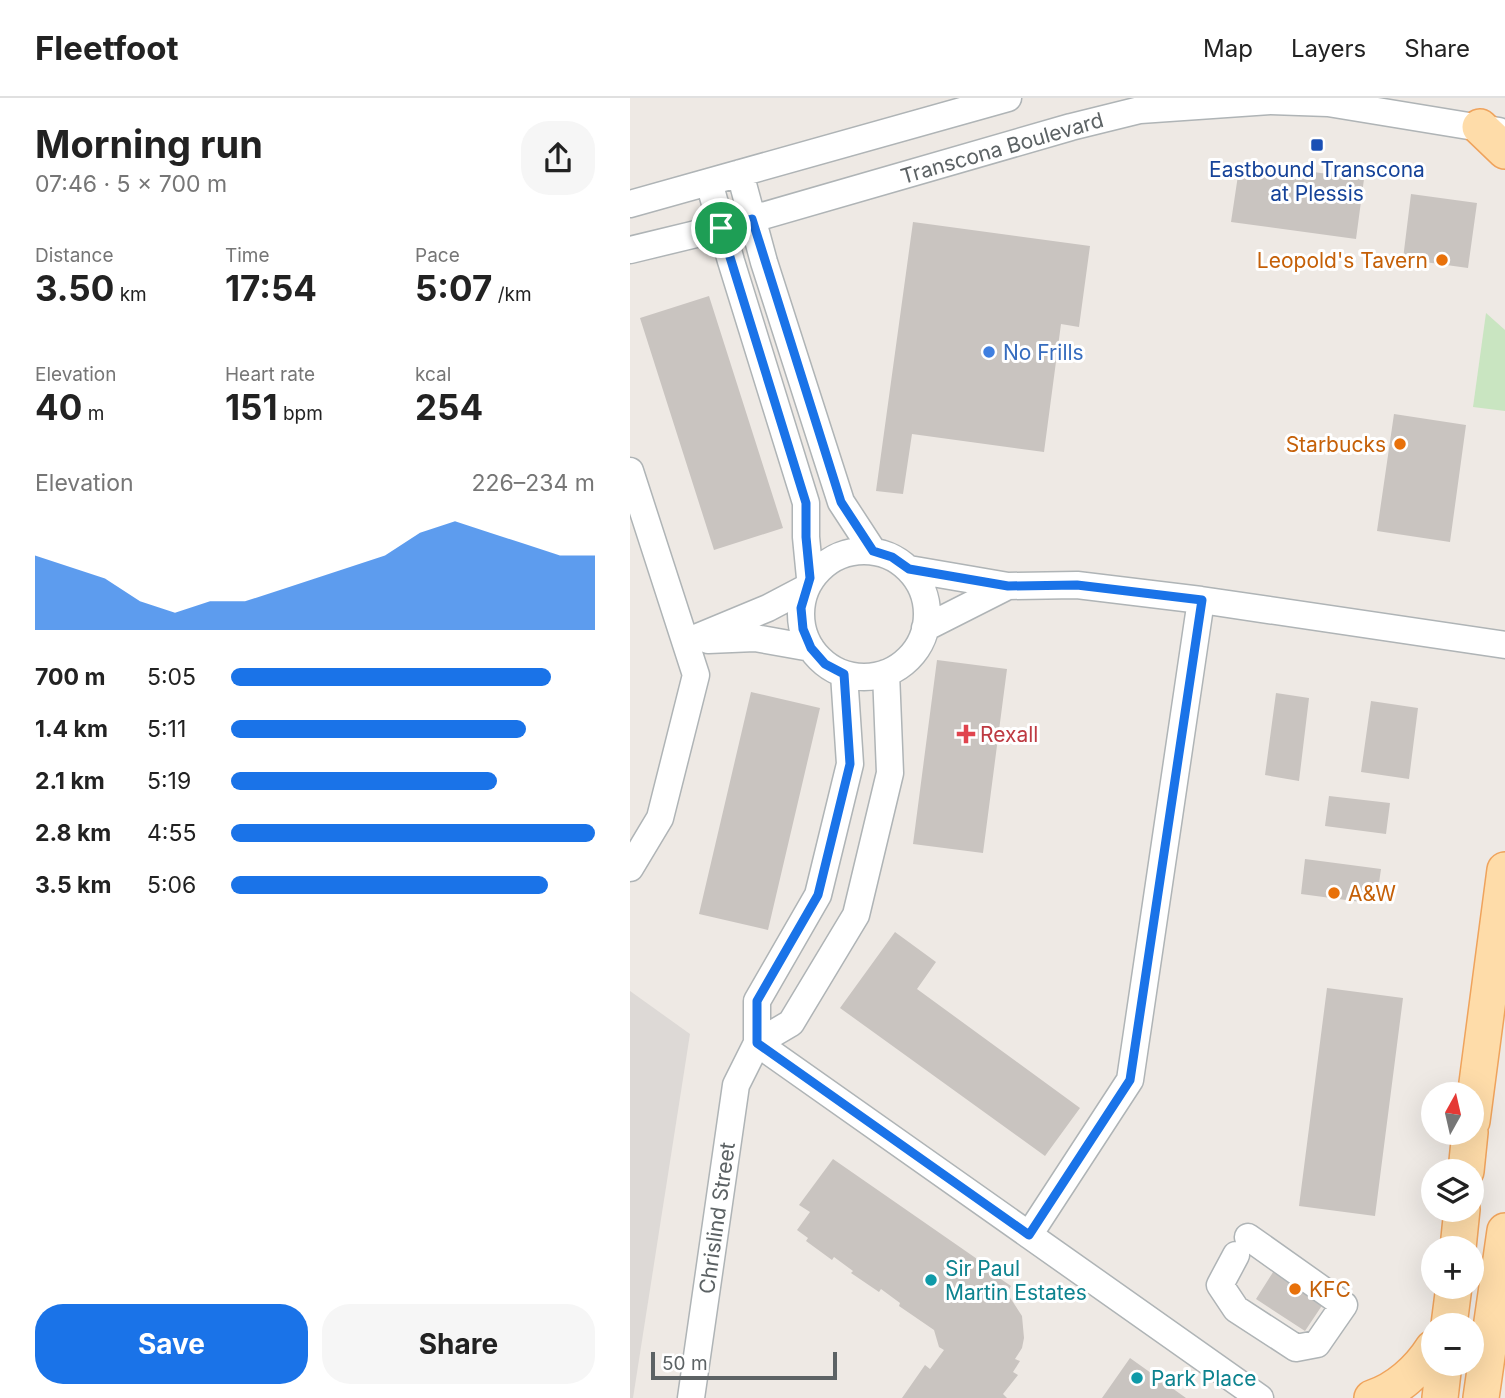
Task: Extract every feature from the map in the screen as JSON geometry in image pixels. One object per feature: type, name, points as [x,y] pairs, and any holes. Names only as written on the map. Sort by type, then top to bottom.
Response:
[{"type":"main road","points":[[1492,130],[1505,151]]},
{"type":"main road","points":[[1477,1082],[1505,870]]},
{"type":"main road","points":[[1481,1398],[1501,1292],[1505,1231]]},
{"type":"main road","points":[[1372,1398],[1405,1379],[1421,1365]]},
{"type":"main road","points":[[1440,1398],[1443,1376]]},
{"type":"street","points":[[630,204],[1008,98]]},
{"type":"street","name":"Transcona Boulevard","points":[[630,250],[721,228],[1140,110],[1270,101],[1328,103],[1492,130]]},
{"type":"street","points":[[740,173],[841,502],[873,551]]},
{"type":"street","points":[[686,642],[768,608],[808,583],[823,566],[852,552],[873,551],[892,557],[909,569],[921,586],[927,605],[925,628],[919,646],[905,662],[886,673],[865,677],[844,674],[825,664],[811,648],[803,629],[801,608],[808,583],[806,503],[709,181]]},
{"type":"street","points":[[630,471],[696,675],[660,818],[630,868]]},
{"type":"street","points":[[909,569],[1008,586],[1077,585],[1202,600],[1505,645]]},
{"type":"street","points":[[925,628],[1008,586]]},
{"type":"street","points":[[1029,1235],[1130,1080],[1202,600]]},
{"type":"street","points":[[686,642],[755,638],[811,648]]},
{"type":"street","points":[[757,1043],[791,1023],[856,915],[890,773],[886,673]]},
{"type":"street","points":[[757,1043],[757,1001],[818,895],[850,764],[844,674]]},
{"type":"street","points":[[757,1043],[1260,1398]]},
{"type":"street","name":"Chrislind Street","points":[[691,1398],[736,1085],[757,1043]]},
{"type":"shaded area","points":[[630,991],[690,1034],[633,1398],[630,1398]]},
{"type":"green space","points":[[1486,313],[1505,330],[1505,411],[1473,407]]},
{"type":"building","points":[[1240,162],[1364,179],[1356,239],[1231,222]]},
{"type":"building","points":[[1411,194],[1477,203],[1468,268],[1403,259]]},
{"type":"building","points":[[913,222],[1090,246],[1079,327],[1061,324],[1044,452],[912,434],[903,494],[876,491]]},
{"type":"building","points":[[709,296],[783,528],[714,550],[640,318]]},
{"type":"building","points":[[1394,414],[1466,425],[1450,542],[1377,531]]},
{"type":"building","points":[[937,660],[1007,669],[983,853],[913,844]]},
{"type":"building","points":[[751,692],[820,708],[768,930],[699,914]]},
{"type":"building","points":[[1276,693],[1309,698],[1299,781],[1265,775]]},
{"type":"building","points":[[1371,701],[1418,708],[1409,779],[1361,772]]},
{"type":"building","points":[[1329,796],[1390,803],[1386,834],[1325,826]]},
{"type":"building","points":[[1305,859],[1381,869],[1376,904],[1301,894]]},
{"type":"building","points":[[895,932],[936,962],[917,989],[1080,1108],[1045,1156],[840,1008]]},
{"type":"building","points":[[1327,988],[1403,998],[1375,1216],[1299,1206]]},
{"type":"building","name":"Sir Paul Martin Estates","points":[[833,1159],[980,1261],[979,1264],[1011,1286],[1007,1293],[1022,1316],[1024,1338],[1022,1348],[1015,1359],[1020,1361],[1013,1372],[1018,1375],[1003,1394],[1007,1398],[902,1398],[925,1365],[930,1369],[944,1350],[939,1347],[934,1330],[899,1306],[900,1303],[881,1289],[879,1292],[851,1273],[853,1271],[834,1257],[832,1260],[806,1241],[808,1238],[797,1230],[810,1212],[799,1205]]},
{"type":"building","points":[[1275,1269],[1325,1301],[1305,1331],[1256,1299]]},
{"type":"building","name":"Park Place","points":[[1130,1358],[1186,1398],[1102,1398]]},
{"type":"place","name":"Eastbound Transcona at Plessis","points":[[1317,145]]},
{"type":"place","name":"Leopold's Tavern","points":[[1442,260]]},
{"type":"place","name":"No Frills","points":[[989,352]]},
{"type":"place","name":"Starbucks","points":[[1400,444]]},
{"type":"place","name":"Rexall","points":[[966,734]]},
{"type":"place","name":"A&W","points":[[1334,893]]},
{"type":"place","name":"Sir Paul Martin Estates","points":[[931,1280]]},
{"type":"place","name":"KFC","points":[[1295,1289]]},
{"type":"place","name":"Park Place","points":[[1137,1378]]},
{"type":"route","points":[[752,219],[841,502],[873,551],[892,557],[909,569],[1008,586],[1077,585],[1202,600],[1130,1080],[1029,1235],[757,1043],[757,1001],[818,895],[850,764],[844,674],[825,664],[811,648],[803,629],[801,608],[810,578],[806,503],[721,228],[752,219]]}]
